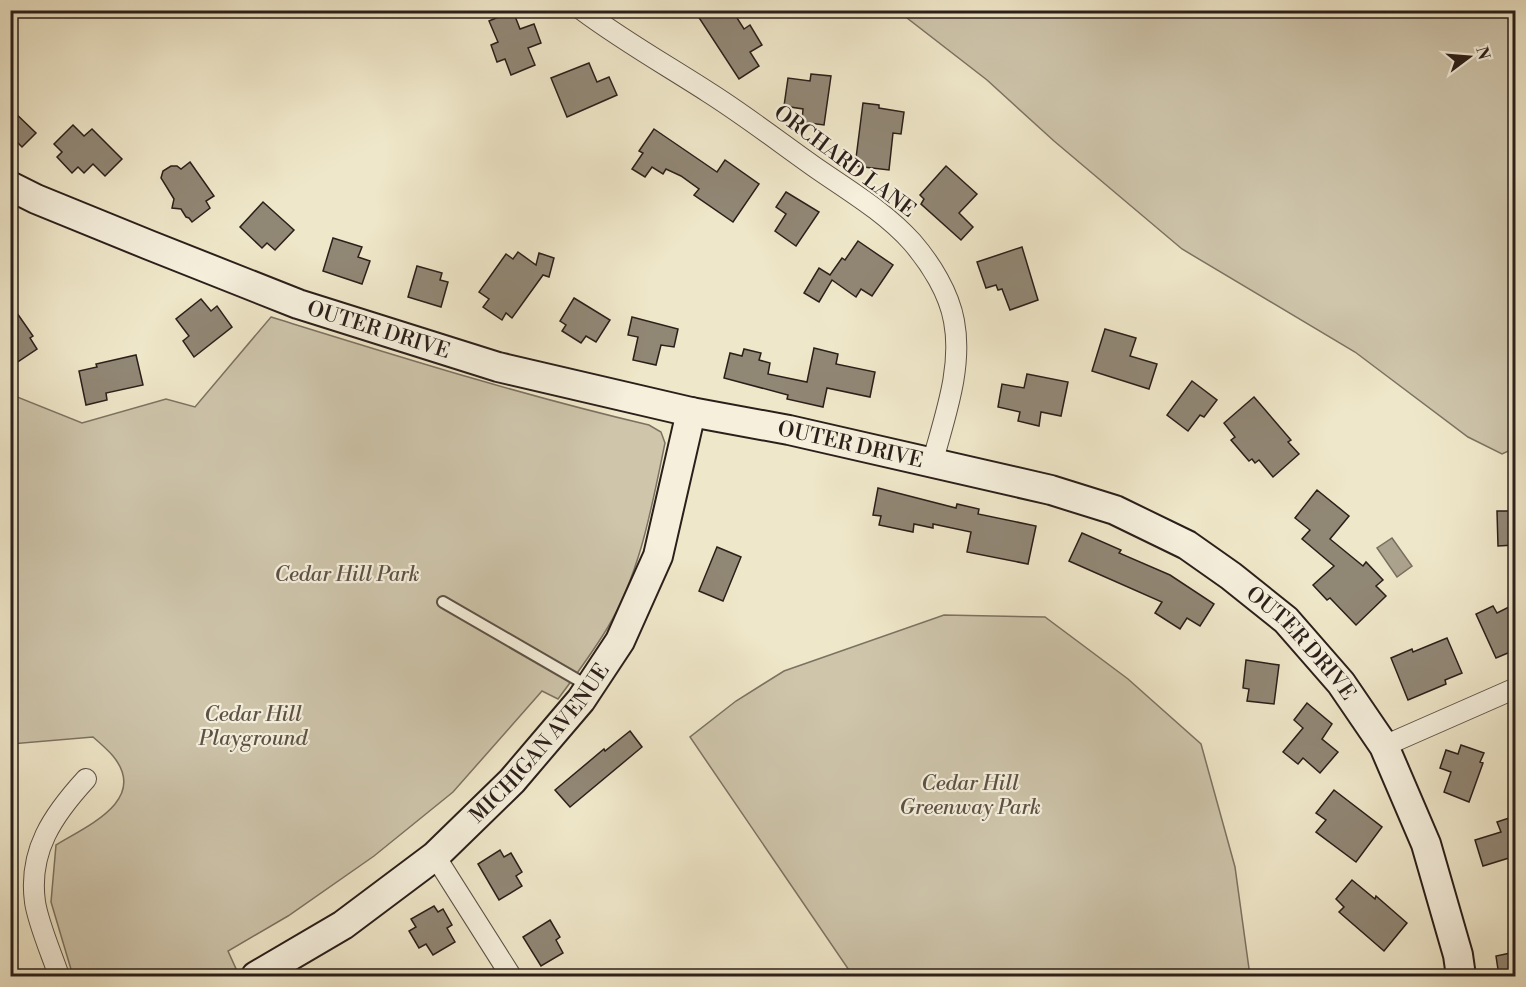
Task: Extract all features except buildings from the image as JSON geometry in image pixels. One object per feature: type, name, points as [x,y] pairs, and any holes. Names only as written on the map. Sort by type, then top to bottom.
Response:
[{"type":"street","name":"ORCHARD LANE","points":[[582,10],[620,37],[709,93],[890,219],[913,243],[935,272],[945,295],[954,320],[957,350],[953,383],[932,464]]},
{"type":"street","name":"OUTER DRIVE","points":[[10,186],[148,245],[298,304],[498,366],[691,412],[789,430],[1063,493],[1116,510],[1187,545],[1231,576],[1286,620],[1341,683],[1384,746],[1426,844],[1458,955],[1461,976]]},
{"type":"street","name":"MICHIGAN AVENUE","points":[[259,976],[343,926],[435,856],[512,781],[582,700],[620,641],[658,556],[691,412]]},
{"type":"street","points":[[1384,746],[1515,688]]},
{"type":"street","points":[[59,976],[35,903],[34,867],[45,834],[63,804],[86,779]]},
{"type":"street","points":[[435,856],[511,976]]},
{"type":"lane","points":[[443,602],[590,687]]},
{"type":"green space","points":[[898,11],[1515,11],[1515,448],[1502,454],[1468,437],[1355,352],[1182,249],[1054,141],[987,80]]},
{"type":"green space","name":"Cedar Hill Park","points":[[271,317],[506,388],[649,425],[661,432],[665,443],[637,561],[608,627],[558,699],[542,691],[453,792],[374,856],[288,916],[228,951],[237,971],[226,976],[73,976],[51,902],[56,845],[110,810],[124,786],[122,772],[113,756],[93,737],[11,744],[10,394],[82,423],[166,399],[195,407]]},
{"type":"green space","name":"Cedar Hill Greenway Park","points":[[944,615],[1045,617],[1128,679],[1201,744],[1235,867],[1250,976],[853,976],[690,737],[736,701],[784,671]]},
{"type":"shaded area","points":[[1392,538],[1412,566],[1397,577],[1377,548]]},
{"type":"park label","name":"Cedar Hill Playground","points":[[253,726]]}]
